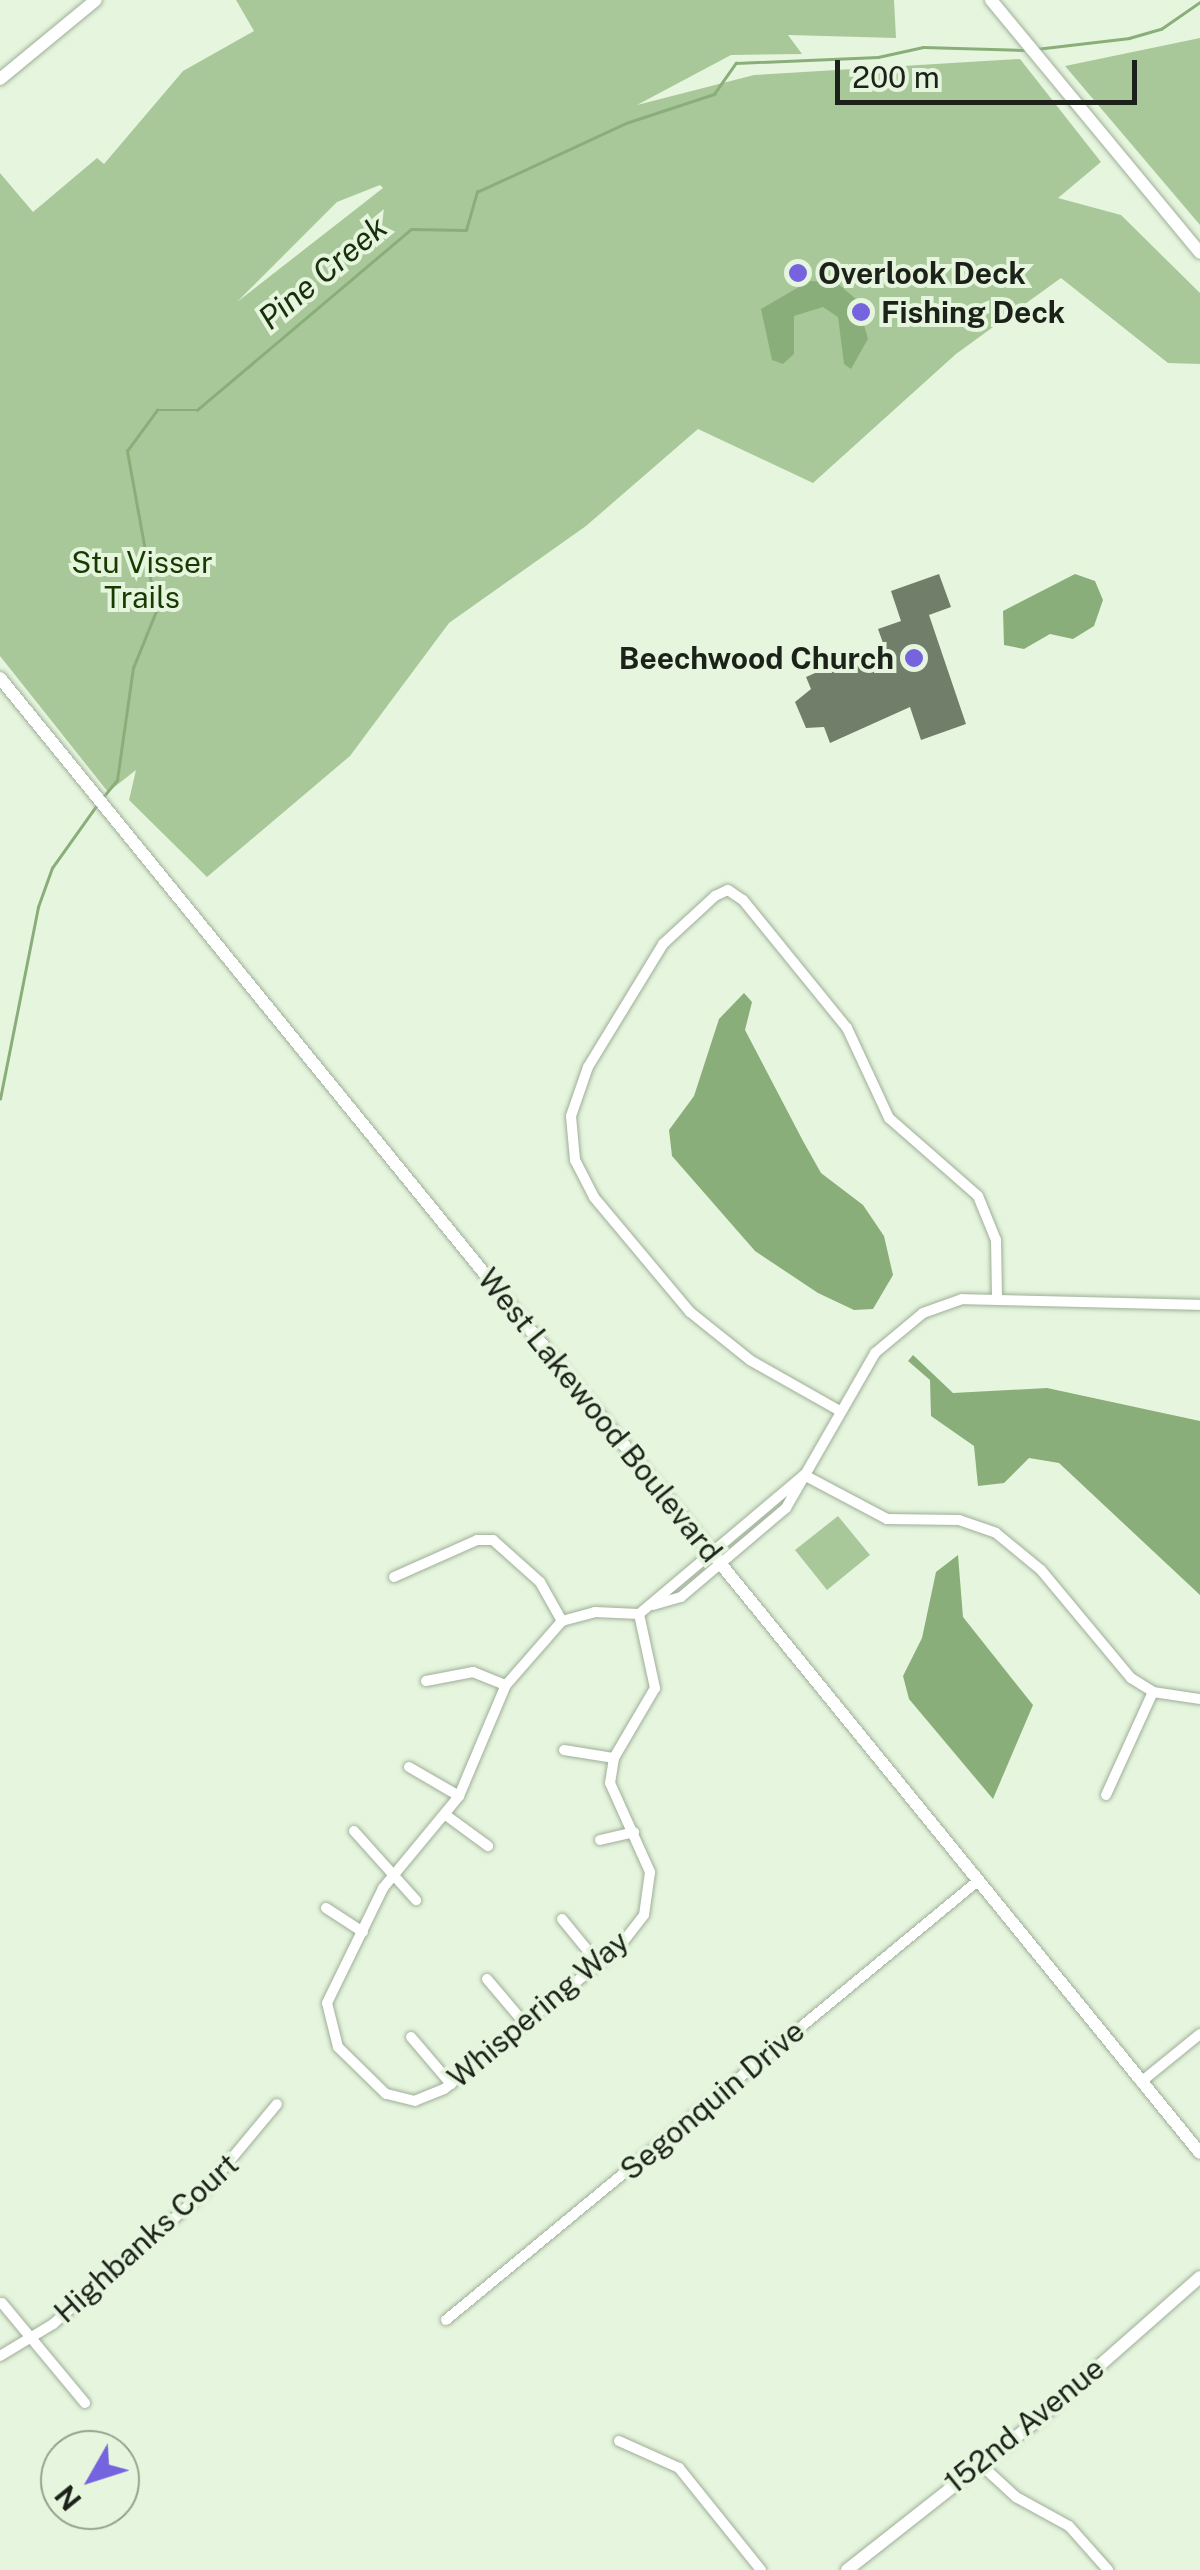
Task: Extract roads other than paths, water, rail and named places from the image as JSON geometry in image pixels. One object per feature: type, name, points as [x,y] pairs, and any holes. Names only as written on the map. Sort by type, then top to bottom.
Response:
[{"type":"street","points":[[0,79],[96,0]]},
{"type":"street","points":[[991,0],[1200,252]]},
{"type":"street","name":"West Lakewood Boulevard","points":[[0,678],[1200,2154]]},
{"type":"street","points":[[840,1411],[750,1360],[690,1312],[594,1197],[571,1143],[576,1091],[648,966],[672,933],[728,890],[847,1028],[889,1118],[978,1196],[996,1240],[998,1299]]},
{"type":"street","points":[[653,1605],[682,1598],[786,1508],[840,1411],[897,1330],[940,1306],[998,1299],[1200,1305]]},
{"type":"street","points":[[326,1908],[363,1932],[394,1874],[459,1796],[506,1685],[562,1622],[595,1612],[640,1614],[804,1476]]},
{"type":"street","points":[[804,1476],[887,1519],[959,1520],[1010,1542],[1131,1678],[1154,1692],[1200,1699]]},
{"type":"street","points":[[394,1577],[476,1540],[493,1540],[540,1582],[562,1622]]},
{"type":"street","points":[[564,1750],[614,1758],[655,1688],[640,1614]]},
{"type":"street","points":[[426,1680],[473,1672],[506,1685]]},
{"type":"street","points":[[1106,1795],[1154,1692]]},
{"type":"street","name":"Whispering Way","points":[[363,1932],[326,2002],[332,2036],[354,2067],[396,2098],[422,2100],[450,2084],[631,1935],[647,1906],[650,1872],[610,1783],[614,1758]]},
{"type":"street","points":[[409,1766],[459,1796]]},
{"type":"street","points":[[446,1816],[488,1846]]},
{"type":"street","points":[[354,1831],[416,1900]]},
{"type":"street","points":[[600,1840],[634,1832]]},
{"type":"street","name":"Segonquin Drive","points":[[446,2320],[978,1880]]},
{"type":"street","points":[[562,1919],[598,1964]]},
{"type":"street","points":[[486,1979],[525,2024]]},
{"type":"street","points":[[1141,2082],[1200,2034]]},
{"type":"street","points":[[410,2037],[450,2084]]},
{"type":"street","name":"Highbanks Court","points":[[0,2356],[34,2335],[202,2194],[277,2104]]},
{"type":"street","name":"152nd Avenue","points":[[846,2570],[977,2462],[1040,2418],[1200,2277]]},
{"type":"street","points":[[2,2303],[34,2335],[85,2403]]},
{"type":"street","points":[[619,2442],[679,2468],[760,2570]]},
{"type":"street","points":[[977,2462],[1016,2497],[1069,2526],[1108,2570]]},
{"type":"waterway","name":"Pine Creek","points":[[1036,49],[1129,38],[1161,29],[1200,2]]},
{"type":"waterway","name":"Pine Creek","points":[[104,796],[117,780],[133,668],[156,611],[127,451],[157,410],[197,410],[411,229],[466,230],[477,192],[626,123],[714,94],[736,63],[878,57],[923,47],[1023,50]]},
{"type":"waterway","name":"Pine Creek","points":[[0,1099],[38,907],[52,868],[96,806]]},
{"type":"place","name":"Overlook Deck","points":[[798,273]]},
{"type":"place","name":"Fishing Deck","points":[[861,312]]},
{"type":"place","name":"Beechwood Church","points":[[914,658]]},
{"type":"park label","name":"Stu Visser Trails","points":[[142,579]]}]
